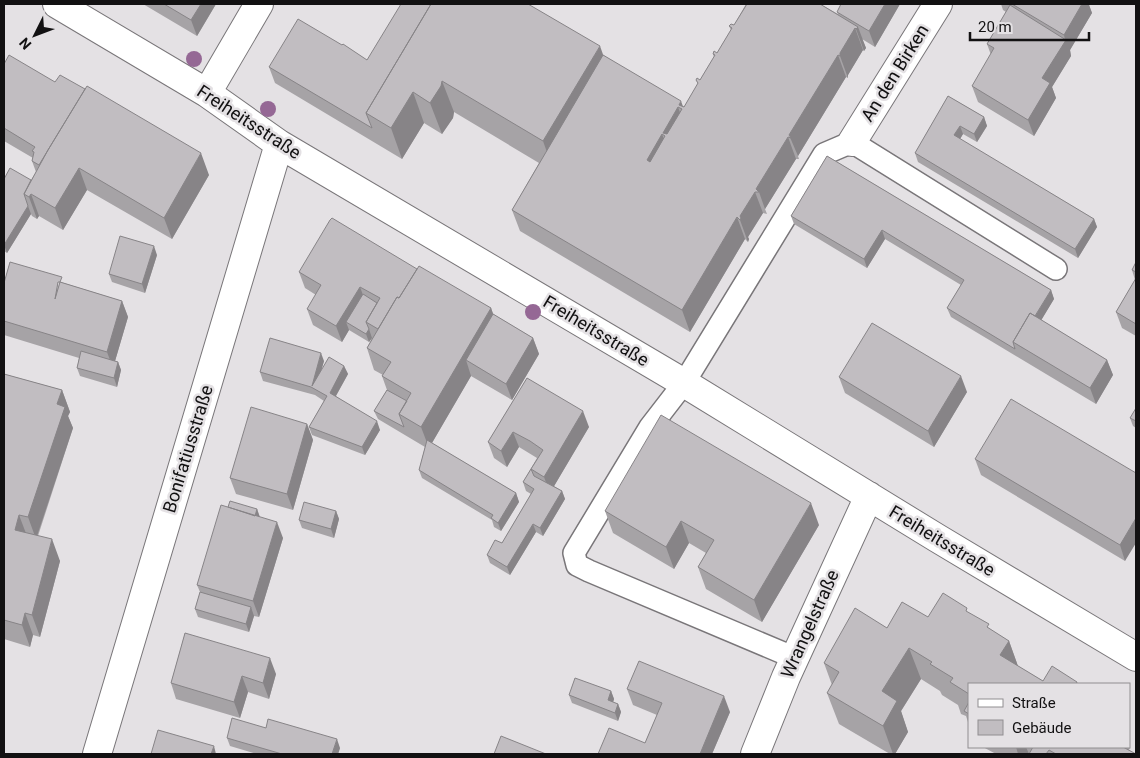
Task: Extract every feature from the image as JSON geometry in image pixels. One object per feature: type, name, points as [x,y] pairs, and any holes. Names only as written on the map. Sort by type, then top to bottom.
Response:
[{"type":"street","name":"Freiheitsstraße","points":[[57,4],[207,93],[279,144],[684,382],[1136,657]]},
{"type":"street","points":[[207,93],[259,4]]},
{"type":"street","name":"An den Birken","points":[[852,142],[938,4]]},
{"type":"street","name":"Bonifatiusstraße","points":[[96,754],[279,144]]},
{"type":"street","name":"Wrangelstraße","points":[[755,754],[795,658],[869,496]]},
{"type":"lane","points":[[795,658],[577,565],[574,553],[650,427],[684,382],[824,154],[852,142],[1056,269]]},
{"type":"building","points":[[164,4],[201,4],[191,20]]},
{"type":"building","points":[[401,4],[431,4],[366,113],[372,128],[269,67],[298,19],[367,60]]},
{"type":"building","points":[[431,4],[528,4],[600,46],[543,141],[442,81],[441,86],[430,103],[413,92],[391,128],[366,113]]},
{"type":"building","points":[[747,4],[820,4],[858,27],[855,28],[840,56],[838,55],[789,135],[791,138],[788,137],[756,189],[759,192],[755,192],[740,216],[740,220],[737,217],[682,310],[512,210],[603,55],[681,101],[679,105],[684,107],[698,83],[697,78],[700,80],[715,55],[713,54],[714,51],[717,53],[732,28],[729,26],[731,24],[734,25]],"holes":[[[678,107],[682,109],[667,134],[663,133]],[[662,134],[665,136],[650,162],[647,160]]]},
{"type":"building","points":[[841,4],[885,4],[869,31],[837,12]]},
{"type":"building","points":[[1012,4],[1082,4],[1064,35]]},
{"type":"building","points":[[1010,5],[1066,40],[1042,78],[1050,83],[1028,120],[972,86],[994,48],[987,44]]},
{"type":"building","points":[[9,55],[55,82],[60,75],[85,89],[39,165],[32,161],[34,152],[32,151],[35,147],[4,128],[4,64]]},
{"type":"building","points":[[87,86],[201,153],[164,218],[79,168],[55,208],[31,194],[29,197],[24,194]]},
{"type":"building","points":[[948,96],[984,117],[974,134],[960,126],[954,135],[1094,219],[1075,249],[915,153]]},
{"type":"building","points":[[827,156],[1051,290],[1035,316],[1030,313],[1013,342],[1015,349],[947,308],[964,280],[882,230],[864,259],[791,216]]},
{"type":"building","points":[[10,168],[31,180],[24,194],[28,206],[4,245],[4,179]]},
{"type":"building","points":[[332,218],[417,269],[399,298],[397,297],[378,329],[366,322],[380,298],[360,287],[336,326],[307,309],[321,285],[299,272]]},
{"type":"building","points":[[120,236],[154,246],[142,284],[109,274]]},
{"type":"building","points":[[10,262],[62,277],[60,282],[122,301],[107,352],[4,321],[4,283]],"holes":[[[58,282],[60,282],[55,299]]]},
{"type":"building","points":[[1136,262],[1136,272],[1132,270]]},
{"type":"building","points":[[419,266],[491,308],[421,427],[399,414],[411,393],[382,376],[391,362],[367,348],[397,297],[399,298]]},
{"type":"building","points":[[1136,278],[1136,324],[1116,312]]},
{"type":"building","points":[[363,294],[377,303],[366,322],[369,329],[366,334],[346,322]]},
{"type":"building","points":[[1030,313],[1107,360],[1090,388],[1013,342]]},
{"type":"building","points":[[493,314],[533,338],[506,384],[466,360]]},
{"type":"building","points":[[872,323],[961,376],[928,431],[839,377]]},
{"type":"building","points":[[270,338],[321,353],[312,386],[329,357],[344,366],[330,393],[377,421],[362,447],[309,427],[327,396],[311,387],[260,372]]},
{"type":"building","points":[[81,351],[118,362],[114,378],[77,368]]},
{"type":"building","points":[[4,374],[62,390],[57,404],[65,407],[28,517],[19,515],[15,530],[52,539],[32,615],[25,613],[22,625],[4,620]]},
{"type":"building","points":[[527,378],[583,411],[544,477],[531,469],[543,450],[530,441],[513,432],[501,451],[488,442]]},
{"type":"building","points":[[387,390],[407,401],[399,414],[404,427],[374,411]]},
{"type":"building","points":[[1011,399],[1136,473],[1136,518],[1120,545],[975,459]]},
{"type":"building","points":[[251,407],[307,424],[287,494],[230,478]]},
{"type":"building","points":[[1136,408],[1136,421],[1130,418]]},
{"type":"building","points":[[661,415],[811,503],[754,600],[698,567],[714,540],[681,521],[666,547],[605,511]]},
{"type":"building","points":[[427,440],[516,493],[498,523],[491,518],[493,515],[419,470]]},
{"type":"building","points":[[531,469],[534,476],[562,491],[540,528],[533,524],[507,567],[487,555],[495,540],[502,543],[534,489],[523,482]]},
{"type":"building","points":[[230,501],[257,509],[255,516],[228,507]]},
{"type":"building","points":[[304,502],[336,511],[331,529],[299,520]]},
{"type":"building","points":[[221,505],[277,522],[253,601],[197,585]]},
{"type":"building","points":[[200,592],[251,607],[246,624],[195,609]]},
{"type":"building","points":[[943,593],[967,608],[966,611],[989,624],[987,627],[1009,641],[1000,655],[1043,681],[1052,666],[1077,682],[968,683],[968,693],[950,682],[953,678],[909,648],[882,691],[897,701],[883,726],[827,693],[839,672],[824,663],[855,608],[887,628],[902,602],[928,617]]},
{"type":"building","points":[[185,633],[270,658],[263,683],[242,676],[234,702],[171,683]]},
{"type":"building","points":[[639,661],[724,696],[700,754],[598,754],[609,728],[645,743],[662,703],[627,689]]},
{"type":"building","points":[[575,678],[611,691],[608,700],[618,704],[615,713],[569,695]]},
{"type":"building","points":[[968,704],[968,713],[964,711]]},
{"type":"building","points":[[232,718],[266,728],[268,719],[337,739],[332,754],[282,754],[227,738]]},
{"type":"building","points":[[158,730],[214,746],[211,754],[151,754]]},
{"type":"building","points":[[501,736],[546,754],[494,754]]},
{"type":"building","points":[[1032,748],[1125,748],[1136,754],[1056,754],[1049,750],[1046,754],[1029,754]]}]
